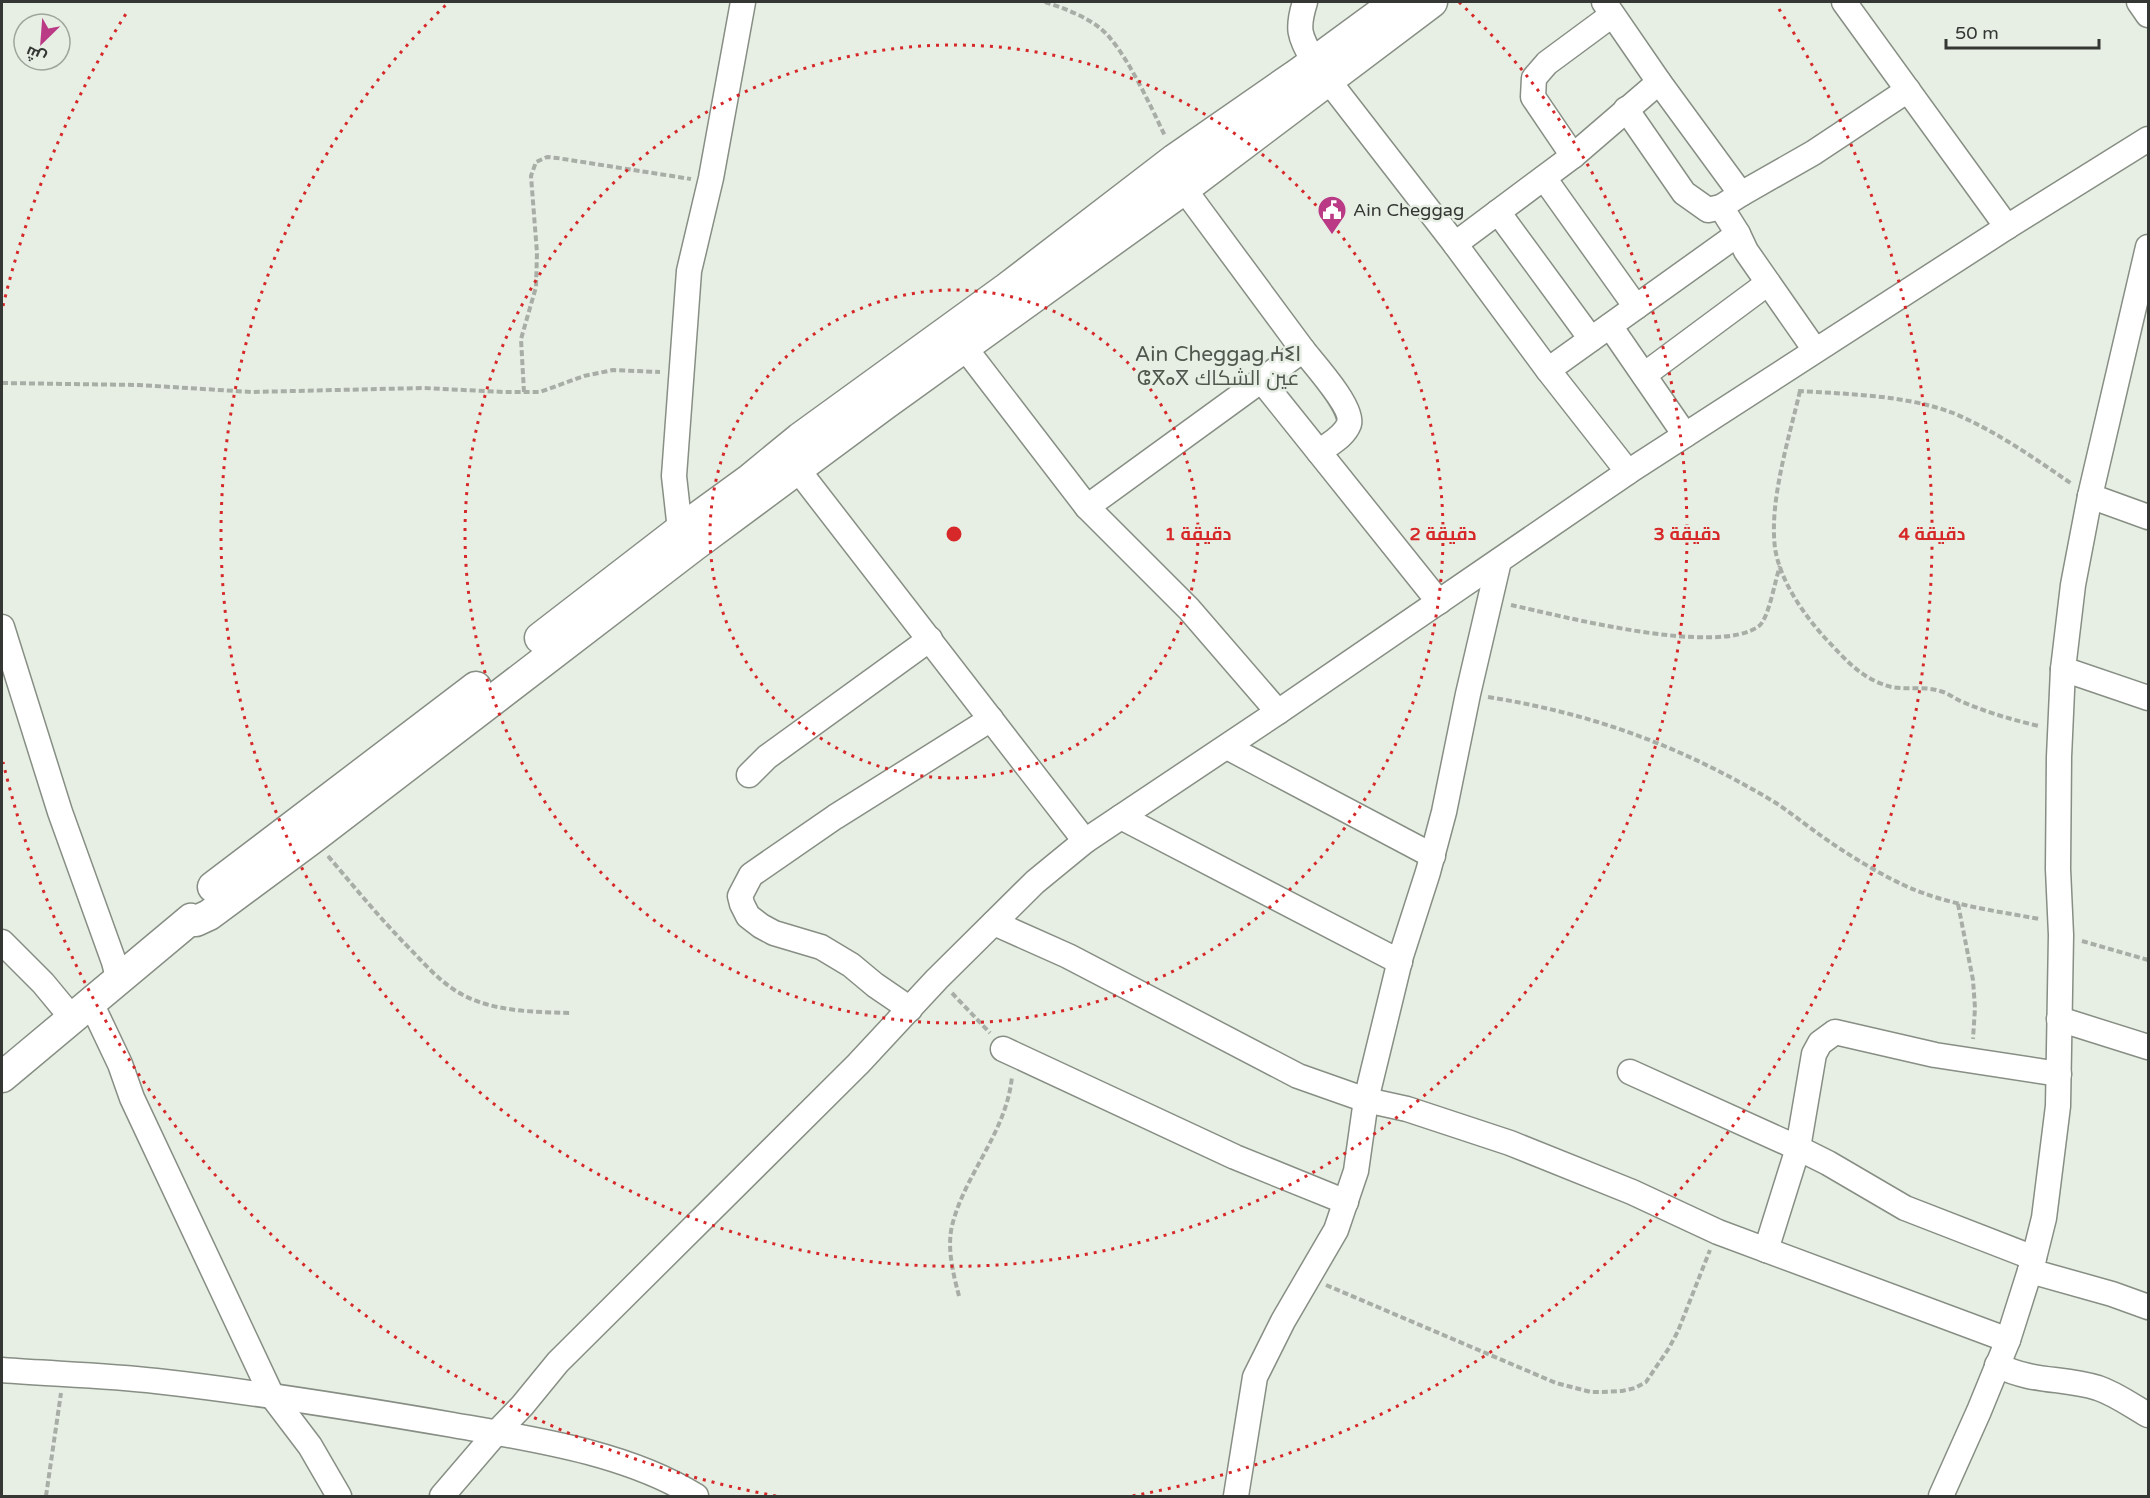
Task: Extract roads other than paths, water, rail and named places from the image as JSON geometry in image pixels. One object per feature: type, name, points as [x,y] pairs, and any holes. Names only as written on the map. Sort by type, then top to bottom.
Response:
[{"type":"street","points":[[680,530],[674,476],[689,271],[710,181],[743,2]]},
{"type":"street","points":[[1305,2],[1300,37],[1321,72],[1628,472]]},
{"type":"street","points":[[191,919],[189,913],[192,907],[206,892],[680,530],[750,479],[790,461],[965,348],[1184,189],[1321,72],[1396,2]]},
{"type":"street","points":[[191,919],[196,921],[209,915],[313,838],[695,545],[790,461],[1007,288],[1175,159],[1321,72],[1432,2]]},
{"type":"street","points":[[1844,2],[2007,227]]},
{"type":"street","points":[[2139,2],[2148,15]]},
{"type":"street","points":[[1573,156],[1533,97],[1534,78],[1547,63],[1608,8],[1741,194]]},
{"type":"street","points":[[1455,244],[1573,156],[1659,82]]},
{"type":"street","points":[[1626,109],[1684,193],[1708,210],[1721,207],[1813,153],[1908,90]]},
{"type":"street","points":[[442,1497],[558,1362],[858,1064],[937,979],[1035,882],[1085,842],[1628,472],[2007,227],[2148,139]]},
{"type":"street","points":[[1544,178],[1636,308]]},
{"type":"street","points":[[1184,189],[1342,401],[1349,417],[1348,424],[1343,434],[1318,452]]},
{"type":"street","points":[[1721,207],[1746,250],[1815,350]]},
{"type":"street","points":[[1498,212],[1600,333],[1644,375],[1685,435]]},
{"type":"street","points":[[1548,370],[1738,234]]},
{"type":"street","points":[[1941,1497],[2008,1340],[2044,1218],[2058,1106],[2061,929],[2058,868],[2063,669],[2073,585],[2090,496],[2148,247]]},
{"type":"street","points":[[1644,375],[1768,283]]},
{"type":"street","points":[[965,348],[1087,507],[1189,609],[1278,712]]},
{"type":"street","points":[[1087,507],[1303,350]]},
{"type":"street","points":[[1262,381],[1439,602]]},
{"type":"street","points":[[790,461],[1085,842]]},
{"type":"street","points":[[2090,496],[2148,517]]},
{"type":"street","points":[[1236,1497],[1253,1384],[1264,1357],[1336,1230],[1356,1171],[1366,1100],[1400,962],[1444,812],[1468,694],[1499,561]]},
{"type":"street","points":[[2,627],[46,771],[119,981]]},
{"type":"street","points":[[749,775],[767,757],[930,639]]},
{"type":"street","points":[[2063,669],[2148,698]]},
{"type":"street","points":[[910,1009],[851,965],[822,947],[774,933],[761,926],[748,916],[740,896],[751,874],[835,816],[991,719]]},
{"type":"street","points":[[1227,747],[1432,856]]},
{"type":"street","points":[[1121,818],[1400,962]]},
{"type":"street","points":[[2,1077],[191,919]]},
{"type":"street","points":[[994,923],[1068,956],[1298,1076],[1366,1100],[1407,1109],[1510,1143],[1632,1192],[1718,1233],[2008,1340]]},
{"type":"street","points":[[2,942],[43,983],[82,1010],[120,1065],[132,1098],[272,1396],[310,1446],[339,1497]]},
{"type":"street","points":[[2059,1019],[2148,1047]]},
{"type":"street","points":[[1766,1250],[1798,1148],[1814,1054],[1820,1043],[1835,1032],[1935,1055],[2058,1074]]},
{"type":"street","points":[[1003,1048],[1234,1157],[1346,1202]]},
{"type":"street","points":[[1630,1072],[1798,1148],[1905,1208],[2032,1265],[2148,1307]]},
{"type":"street","points":[[1997,1365],[2015,1374],[2099,1389],[2121,1398],[2148,1415]]},
{"type":"street","points":[[2,1370],[153,1380],[272,1396],[496,1433],[607,1458],[680,1486],[696,1497]]},
{"type":"place","name":"Ain Cheggag","points":[[1332,236]]},
{"type":"district","name":"Ain Cheggag ⵄⵉⵏ ⵛⴳⴰⴳ عين الشكاك","points":[[1218,366]]}]
